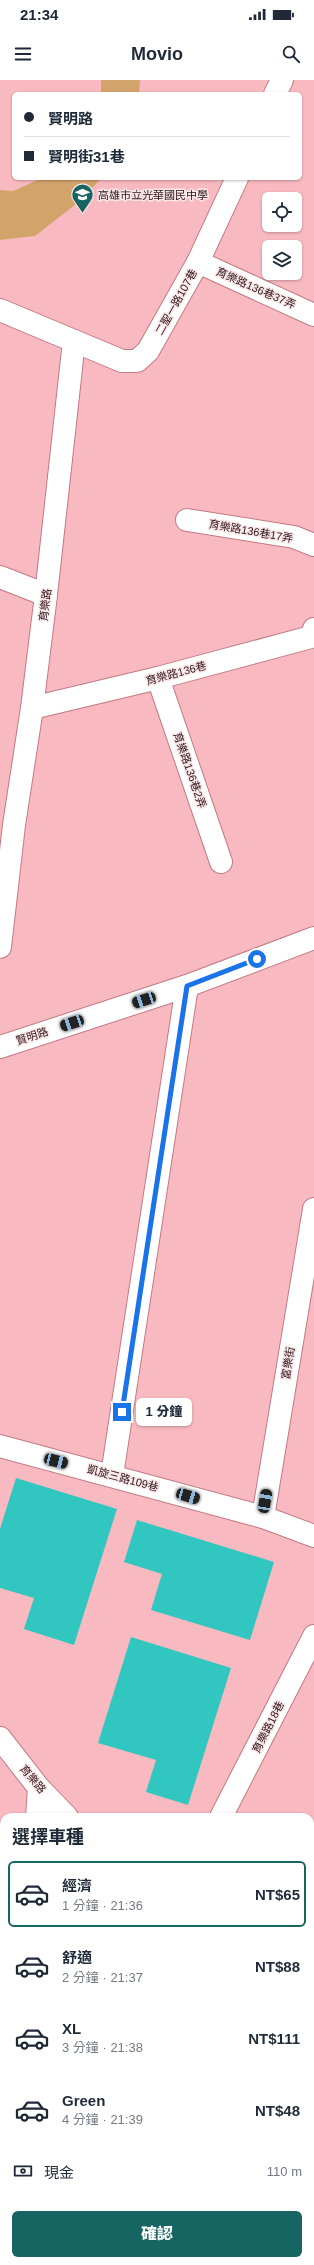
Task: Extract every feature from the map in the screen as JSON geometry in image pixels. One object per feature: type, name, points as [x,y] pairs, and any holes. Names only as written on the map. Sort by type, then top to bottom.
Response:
[{"type":"street","points":[[277,92],[282,80]]},
{"type":"street","name":"二聖一路107巷","points":[[74,341],[122,360],[137,361],[148,352],[198,262],[236,180]]},
{"type":"street","name":"育樂路136巷37弄","points":[[198,262],[314,315]]},
{"type":"street","points":[[0,310],[74,341]]},
{"type":"street","name":"育樂路","points":[[0,948],[7,823],[32,708],[74,341]]},
{"type":"street","name":"育樂路136巷17弄","points":[[187,520],[294,537],[314,545]]},
{"type":"street","points":[[0,577],[46,595]]},
{"type":"street","name":"育樂路136巷","points":[[32,708],[158,678],[313,638]]},
{"type":"street","name":"育樂路136巷2弄","points":[[158,678],[221,862]]},
{"type":"street","name":"賢明路","points":[[0,1047],[187,986],[314,938]]},
{"type":"street","points":[[112,1475],[187,986]]},
{"type":"street","name":"富樂街","points":[[263,1517],[314,1209]]},
{"type":"street","name":"凱旋三路109巷","points":[[0,1446],[263,1517],[314,1536]]},
{"type":"street","name":"育樂路18巷","points":[[223,1813],[314,1636]]},
{"type":"street","name":"育樂路","points":[[0,1738],[39,1788],[63,1813]]},
{"type":"street","points":[[37,1813],[39,1788]]},
{"type":"shaded area","points":[[101,80],[140,80],[139,92],[101,92]]},
{"type":"shaded area","points":[[38,180],[100,180],[76,204],[35,236],[0,240],[0,190],[13,191]]},
{"type":"building","points":[[16,1478],[117,1509],[74,1645],[24,1629],[34,1598],[0,1588],[0,1529]]},
{"type":"building","points":[[137,1520],[274,1562],[250,1640],[151,1610],[162,1574],[124,1562]]},
{"type":"building","points":[[131,1637],[231,1668],[188,1805],[146,1792],[156,1760],[98,1743]]},
{"type":"place","name":"高雄市立光華國民中學","points":[[83,214]]},
{"type":"route","points":[[122,1412],[187,986],[257,959]]}]
